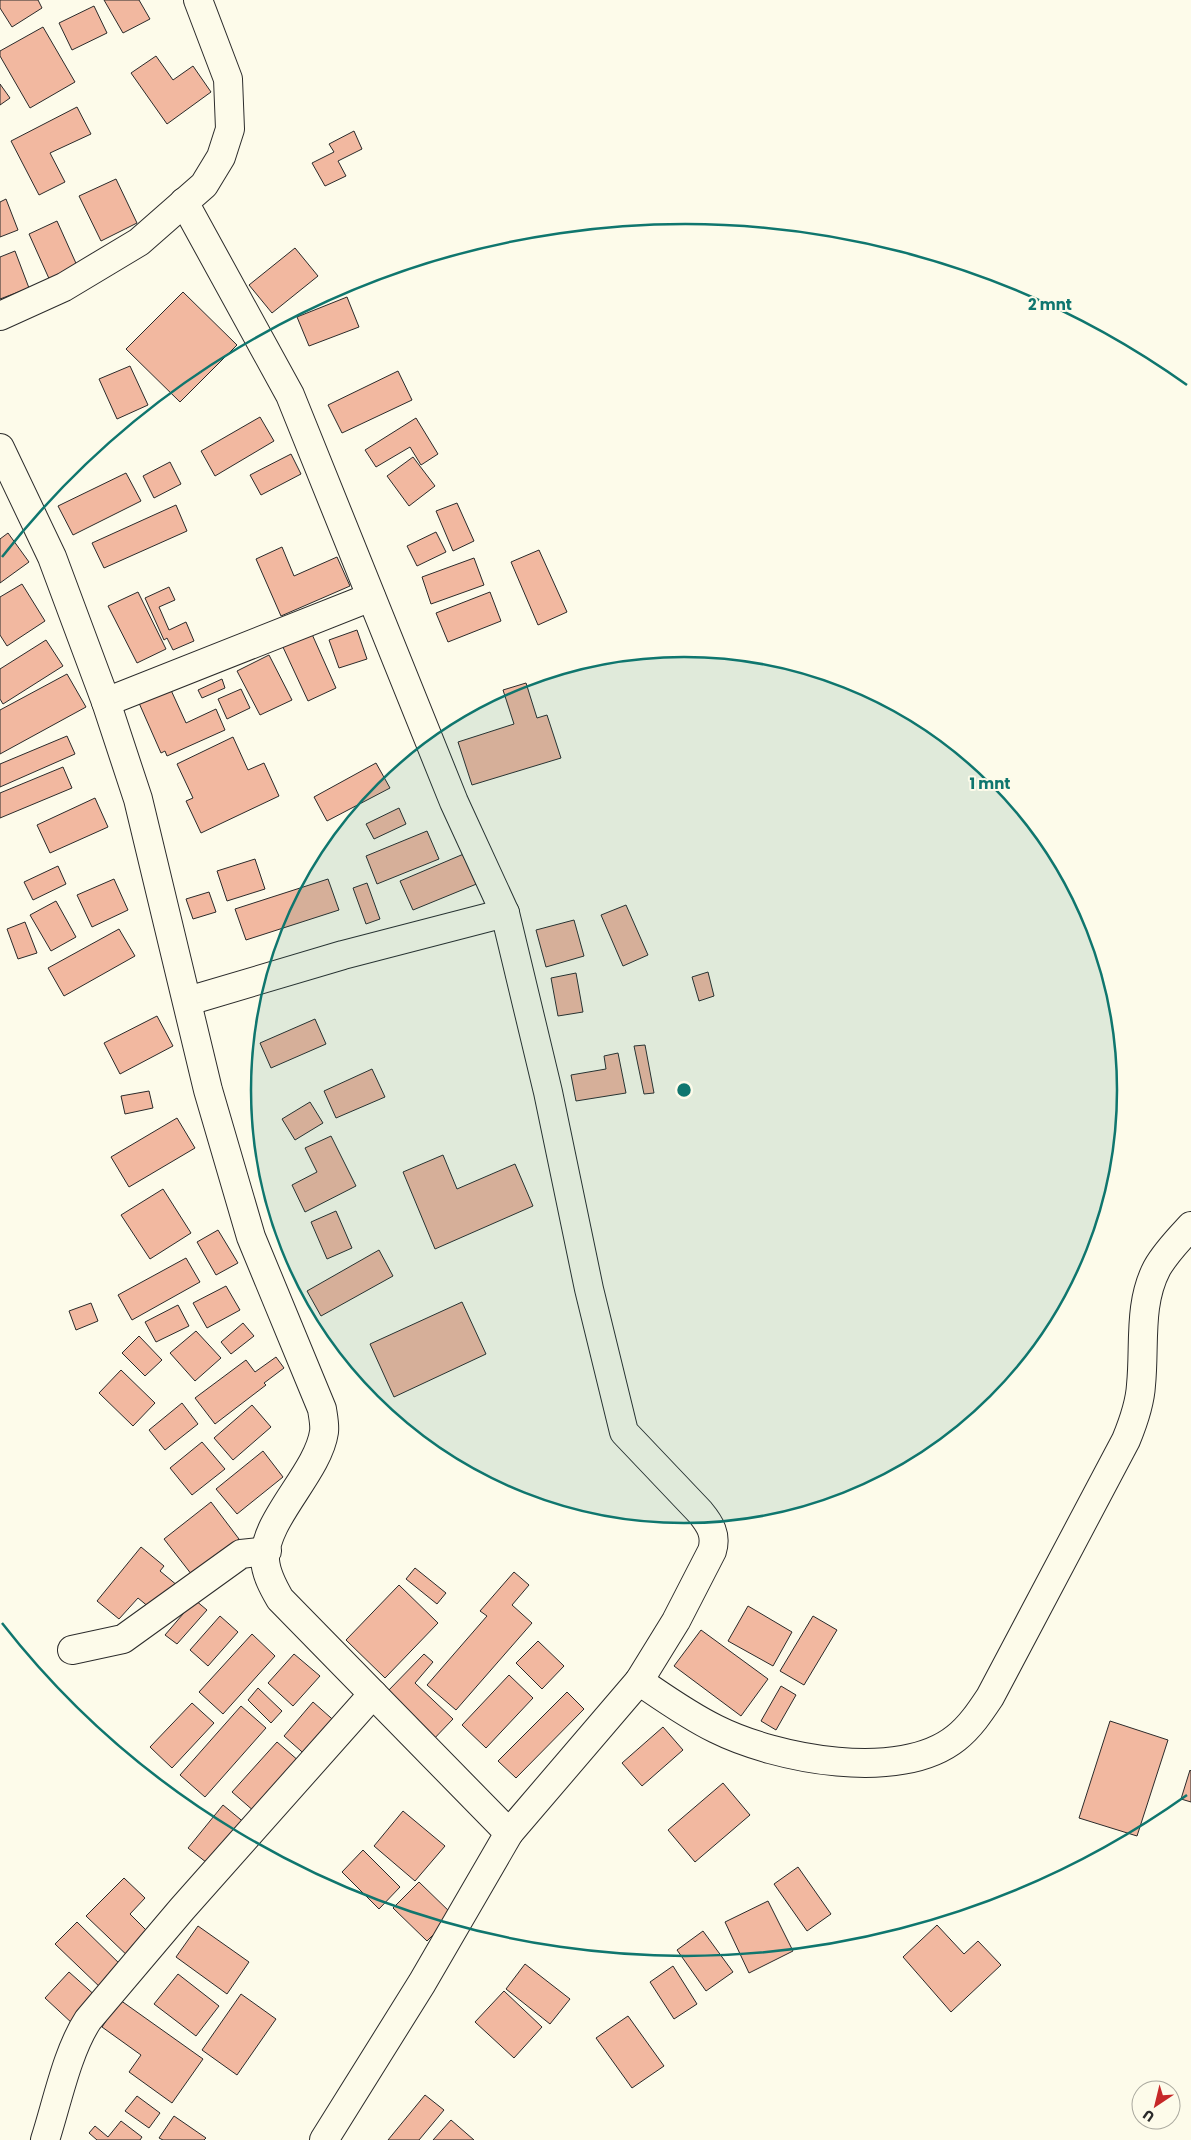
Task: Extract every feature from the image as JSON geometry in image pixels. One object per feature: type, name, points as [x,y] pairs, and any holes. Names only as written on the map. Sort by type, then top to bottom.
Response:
[{"type":"street","points":[[0,316],[64,287],[139,242],[204,185],[221,157],[230,129],[228,79],[198,0]]},
{"type":"street","points":[[184,202],[290,395],[454,802],[505,913],[548,1092],[620,1421],[624,1432],[633,1444],[710,1524],[714,1543],[712,1551],[690,1595],[640,1681],[509,1833],[422,1983],[324,2140]]},
{"type":"street","points":[[0,448],[52,557],[106,702],[138,798],[208,1090],[251,1237],[322,1409],[324,1431],[317,1455],[270,1537],[265,1560],[270,1581],[280,1599],[509,1833]]},
{"type":"street","points":[[106,702],[371,597]]},
{"type":"street","points":[[188,1001],[352,953],[505,913]]},
{"type":"street","points":[[640,1681],[677,1707],[716,1730],[753,1745],[815,1759],[874,1763],[915,1758],[955,1739],[970,1726],[990,1697],[1126,1440],[1132,1424],[1141,1385],[1143,1326],[1148,1294],[1157,1268],[1173,1245],[1191,1226]]},
{"type":"street","points":[[72,1650],[123,1639],[240,1554],[267,1551]]},
{"type":"street","points":[[45,2140],[74,2048],[88,2020],[182,1909],[373,1694]]},
{"type":"building","points":[[0,0],[38,0],[42,8],[12,27],[0,8]]},
{"type":"building","points":[[104,0],[139,0],[150,19],[123,33]]},
{"type":"building","points":[[94,6],[107,33],[72,50],[59,23]]},
{"type":"building","points":[[43,27],[75,82],[30,108],[0,56],[0,51]]},
{"type":"building","points":[[156,56],[173,80],[193,66],[211,92],[167,124],[131,73]]},
{"type":"building","points":[[0,84],[10,98],[0,105]]},
{"type":"building","points":[[77,107],[91,134],[50,153],[65,182],[39,195],[11,141]]},
{"type":"building","points":[[354,131],[362,149],[338,161],[346,176],[325,186],[312,163],[334,152],[329,144]]},
{"type":"building","points":[[116,179],[137,223],[101,241],[79,196]]},
{"type":"building","points":[[6,199],[18,230],[0,237],[0,202]]},
{"type":"building","points":[[57,221],[79,270],[51,283],[29,234]]},
{"type":"building","points":[[295,248],[318,276],[272,313],[249,285]]},
{"type":"building","points":[[15,251],[29,288],[0,299],[0,257]]},
{"type":"building","points":[[183,292],[237,345],[180,402],[126,349]]},
{"type":"building","points":[[347,297],[359,327],[309,346],[297,317]]},
{"type":"building","points":[[130,366],[148,405],[117,419],[99,379]]},
{"type":"building","points":[[398,371],[412,400],[342,433],[328,405]]},
{"type":"building","points":[[260,417],[274,441],[215,476],[201,451]]},
{"type":"building","points":[[416,418],[438,454],[421,465],[410,447],[376,467],[365,450]]},
{"type":"building","points":[[291,454],[301,474],[261,495],[250,475]]},
{"type":"building","points":[[413,457],[435,486],[409,506],[387,476]]},
{"type":"building","points":[[170,462],[181,484],[154,498],[143,476]]},
{"type":"building","points":[[126,473],[141,501],[73,535],[58,506]]},
{"type":"building","points":[[457,503],[474,541],[453,551],[436,511]]},
{"type":"building","points":[[176,505],[187,531],[104,568],[92,543]]},
{"type":"building","points":[[436,532],[446,552],[417,566],[407,546]]},
{"type":"building","points":[[8,533],[29,562],[0,583],[0,539]]},
{"type":"building","points":[[282,547],[294,576],[337,557],[350,586],[281,616],[256,559]]},
{"type":"building","points":[[539,550],[567,612],[538,625],[511,562]]},
{"type":"building","points":[[474,558],[484,585],[431,604],[422,577]]},
{"type":"building","points":[[22,584],[45,621],[7,646],[0,635],[0,597]]},
{"type":"building","points":[[169,587],[175,600],[159,607],[169,630],[186,622],[194,641],[173,650],[167,638],[164,640],[145,598]]},
{"type":"building","points":[[138,592],[166,649],[137,663],[108,606]]},
{"type":"building","points":[[490,592],[501,621],[448,642],[436,613]]},
{"type":"building","points":[[357,630],[367,659],[339,668],[329,640]]},
{"type":"building","points":[[311,632],[336,688],[308,701],[282,645]]},
{"type":"building","points":[[46,640],[63,666],[3,704],[0,699],[0,669]]},
{"type":"building","points":[[269,655],[292,700],[260,715],[237,671]]},
{"type":"building","points":[[67,674],[86,707],[0,754],[0,710]]},
{"type":"building","points":[[222,679],[225,688],[202,698],[198,690]]},
{"type":"building","points":[[526,683],[537,718],[547,715],[561,758],[472,785],[458,742],[514,724],[503,690]]},
{"type":"building","points":[[170,688],[186,723],[216,709],[225,730],[167,756],[165,751],[161,753],[139,703]]},
{"type":"building","points":[[241,689],[250,708],[227,719],[218,699]]},
{"type":"building","points":[[67,736],[75,754],[0,787],[0,764]]},
{"type":"building","points":[[233,737],[248,770],[264,763],[279,796],[201,833],[186,801],[193,798],[177,764]]},
{"type":"building","points":[[376,763],[390,788],[327,821],[314,797]]},
{"type":"building","points":[[63,767],[72,788],[0,818],[0,793]]},
{"type":"building","points":[[95,798],[108,827],[50,853],[37,825]]},
{"type":"building","points":[[399,808],[406,824],[374,839],[366,824]]},
{"type":"building","points":[[427,831],[439,859],[377,884],[366,856]]},
{"type":"building","points":[[466,853],[479,883],[413,910],[400,881]]},
{"type":"building","points":[[255,859],[265,889],[227,901],[217,871]]},
{"type":"building","points":[[58,866],[66,884],[33,900],[24,882]]},
{"type":"building","points":[[114,879],[128,910],[92,927],[77,895]]},
{"type":"building","points":[[328,879],[339,910],[246,940],[235,909]]},
{"type":"building","points":[[367,883],[380,919],[366,924],[353,888]]},
{"type":"building","points":[[209,892],[216,912],[193,919],[186,899]]},
{"type":"building","points":[[56,901],[76,937],[51,951],[30,915]]},
{"type":"building","points":[[626,905],[648,955],[623,966],[601,915]]},
{"type":"building","points":[[574,920],[584,956],[546,967],[536,930]]},
{"type":"building","points":[[25,922],[37,953],[18,959],[7,929]]},
{"type":"building","points":[[119,929],[135,956],[64,996],[48,968]]},
{"type":"building","points":[[708,972],[714,996],[699,1001],[692,977]]},
{"type":"building","points":[[576,973],[583,1012],[558,1016],[551,978]]},
{"type":"building","points":[[157,1016],[173,1046],[120,1074],[104,1043]]},
{"type":"building","points":[[315,1019],[326,1044],[271,1068],[260,1043]]},
{"type":"building","points":[[645,1045],[654,1093],[644,1094],[634,1046]]},
{"type":"building","points":[[618,1053],[626,1093],[576,1101],[571,1075],[606,1069],[604,1056]]},
{"type":"building","points":[[372,1069],[385,1097],[336,1118],[324,1091]]},
{"type":"building","points":[[149,1091],[153,1108],[125,1114],[121,1096]]},
{"type":"building","points":[[310,1102],[323,1123],[295,1140],[282,1119]]},
{"type":"building","points":[[177,1118],[195,1148],[129,1187],[111,1157]]},
{"type":"building","points":[[331,1136],[356,1186],[305,1212],[292,1185],[317,1172],[305,1148]]},
{"type":"building","points":[[443,1155],[457,1189],[515,1164],[533,1206],[435,1249],[403,1172]]},
{"type":"building","points":[[163,1189],[191,1233],[150,1259],[121,1215]]},
{"type":"building","points":[[336,1211],[352,1248],[327,1259],[311,1222]]},
{"type":"building","points":[[218,1230],[238,1263],[216,1275],[197,1242]]},
{"type":"building","points":[[379,1250],[393,1276],[321,1316],[307,1291]]},
{"type":"building","points":[[186,1258],[200,1282],[132,1320],[118,1295]]},
{"type":"building","points":[[226,1286],[240,1310],[207,1328],[193,1303]]},
{"type":"building","points":[[462,1302],[486,1354],[394,1397],[370,1344]]},
{"type":"building","points":[[91,1303],[98,1321],[76,1330],[69,1311]]},
{"type":"building","points":[[178,1305],[189,1326],[156,1342],[145,1322]]},
{"type":"building","points":[[243,1323],[254,1336],[231,1354],[221,1342]]},
{"type":"building","points":[[196,1331],[221,1358],[195,1381],[170,1353]]},
{"type":"building","points":[[139,1336],[162,1360],[145,1376],[122,1353]]},
{"type":"building","points":[[276,1357],[284,1368],[264,1383],[266,1385],[215,1424],[195,1398],[246,1360],[255,1372]]},
{"type":"building","points":[[121,1370],[155,1403],[133,1426],[99,1393]]},
{"type":"building","points":[[182,1403],[198,1424],[165,1450],[149,1430]]},
{"type":"building","points":[[252,1405],[271,1427],[233,1460],[214,1438]]},
{"type":"building","points":[[202,1442],[225,1469],[192,1495],[170,1468]]},
{"type":"building","points":[[263,1451],[283,1477],[237,1514],[216,1489]]},
{"type":"building","points":[[211,1502],[239,1539],[192,1575],[164,1539]]},
{"type":"building","points":[[141,1547],[164,1566],[160,1571],[178,1586],[156,1613],[138,1598],[119,1619],[97,1601]]},
{"type":"building","points":[[415,1568],[446,1593],[437,1604],[406,1579]]},
{"type":"building","points":[[514,1572],[529,1585],[512,1605],[532,1623],[456,1710],[427,1685],[487,1616],[480,1611]]},
{"type":"building","points":[[399,1585],[438,1623],[385,1678],[346,1640]]},
{"type":"building","points":[[195,1600],[207,1610],[177,1644],[165,1635]]},
{"type":"building","points":[[748,1606],[792,1632],[773,1666],[728,1641]]},
{"type":"building","points":[[220,1616],[238,1632],[208,1666],[190,1650]]},
{"type":"building","points":[[813,1616],[837,1630],[804,1685],[780,1671]]},
{"type":"building","points":[[701,1630],[768,1679],[741,1716],[674,1666]]},
{"type":"building","points":[[252,1634],[275,1656],[223,1714],[199,1692]]},
{"type":"building","points":[[538,1641],[564,1666],[542,1689],[516,1663]]},
{"type":"building","points":[[294,1654],[320,1676],[293,1706],[268,1683]]},
{"type":"building","points":[[424,1654],[433,1662],[415,1683],[453,1719],[430,1743],[386,1693]]},
{"type":"building","points":[[509,1675],[533,1698],[486,1748],[462,1725]]},
{"type":"building","points":[[781,1686],[796,1695],[776,1730],[761,1721]]},
{"type":"building","points":[[258,1688],[282,1711],[271,1723],[248,1700]]},
{"type":"building","points":[[567,1692],[584,1709],[516,1778],[498,1761]]},
{"type":"building","points":[[313,1702],[339,1725],[309,1758],[284,1736]]},
{"type":"building","points":[[192,1703],[214,1723],[172,1768],[150,1747]]},
{"type":"building","points":[[241,1706],[266,1728],[205,1797],[180,1775]]},
{"type":"building","points":[[1110,1721],[1168,1740],[1137,1836],[1079,1818]]},
{"type":"building","points":[[663,1727],[683,1750],[642,1786],[622,1763]]},
{"type":"building","points":[[277,1742],[300,1762],[255,1812],[232,1792]]},
{"type":"building","points":[[1191,1771],[1191,1802],[1181,1799]]},
{"type":"building","points":[[723,1783],[750,1815],[695,1862],[668,1830]]},
{"type":"building","points":[[223,1805],[246,1824],[211,1866],[188,1848]]},
{"type":"building","points":[[403,1811],[445,1846],[415,1881],[374,1846]]},
{"type":"building","points":[[363,1850],[400,1887],[379,1909],[342,1872]]},
{"type":"building","points":[[798,1867],[831,1914],[807,1931],[774,1884]]},
{"type":"building","points":[[124,1878],[145,1898],[130,1914],[154,1938],[132,1960],[86,1916]]},
{"type":"building","points":[[419,1882],[453,1915],[427,1941],[393,1908]]},
{"type":"building","points":[[768,1901],[793,1951],[749,1973],[725,1922]]},
{"type":"building","points":[[77,1922],[125,1969],[103,1990],[55,1944]]},
{"type":"building","points":[[937,1925],[964,1954],[978,1941],[1001,1965],[951,2012],[903,1957]]},
{"type":"building","points":[[198,1926],[249,1962],[227,1994],[176,1957]]},
{"type":"building","points":[[703,1931],[733,1972],[706,1991],[677,1950]]},
{"type":"building","points":[[525,1964],[570,1999],[550,2024],[506,1989]]},
{"type":"building","points":[[673,1966],[697,2004],[674,2019],[650,1982]]},
{"type":"building","points":[[69,1972],[98,1998],[73,2024],[45,1998]]},
{"type":"building","points":[[178,1974],[219,2006],[196,2036],[154,2004]]},
{"type":"building","points":[[504,1991],[542,2027],[514,2058],[475,2022]]},
{"type":"building","points":[[241,1994],[276,2019],[237,2075],[202,2050]]},
{"type":"building","points":[[120,2000],[203,2059],[172,2103],[129,2072],[141,2055],[102,2027]]},
{"type":"building","points":[[628,2016],[664,2066],[632,2088],[596,2038]]},
{"type":"building","points":[[425,2095],[444,2110],[419,2140],[388,2140]]},
{"type":"building","points":[[137,2096],[160,2113],[149,2128],[125,2111]]},
{"type":"building","points":[[174,2116],[206,2138],[204,2140],[163,2140],[159,2138]]},
{"type":"building","points":[[451,2120],[474,2140],[433,2140]]},
{"type":"building","points":[[121,2121],[142,2137],[140,2140],[97,2140],[89,2133],[95,2126],[108,2137]]}]
